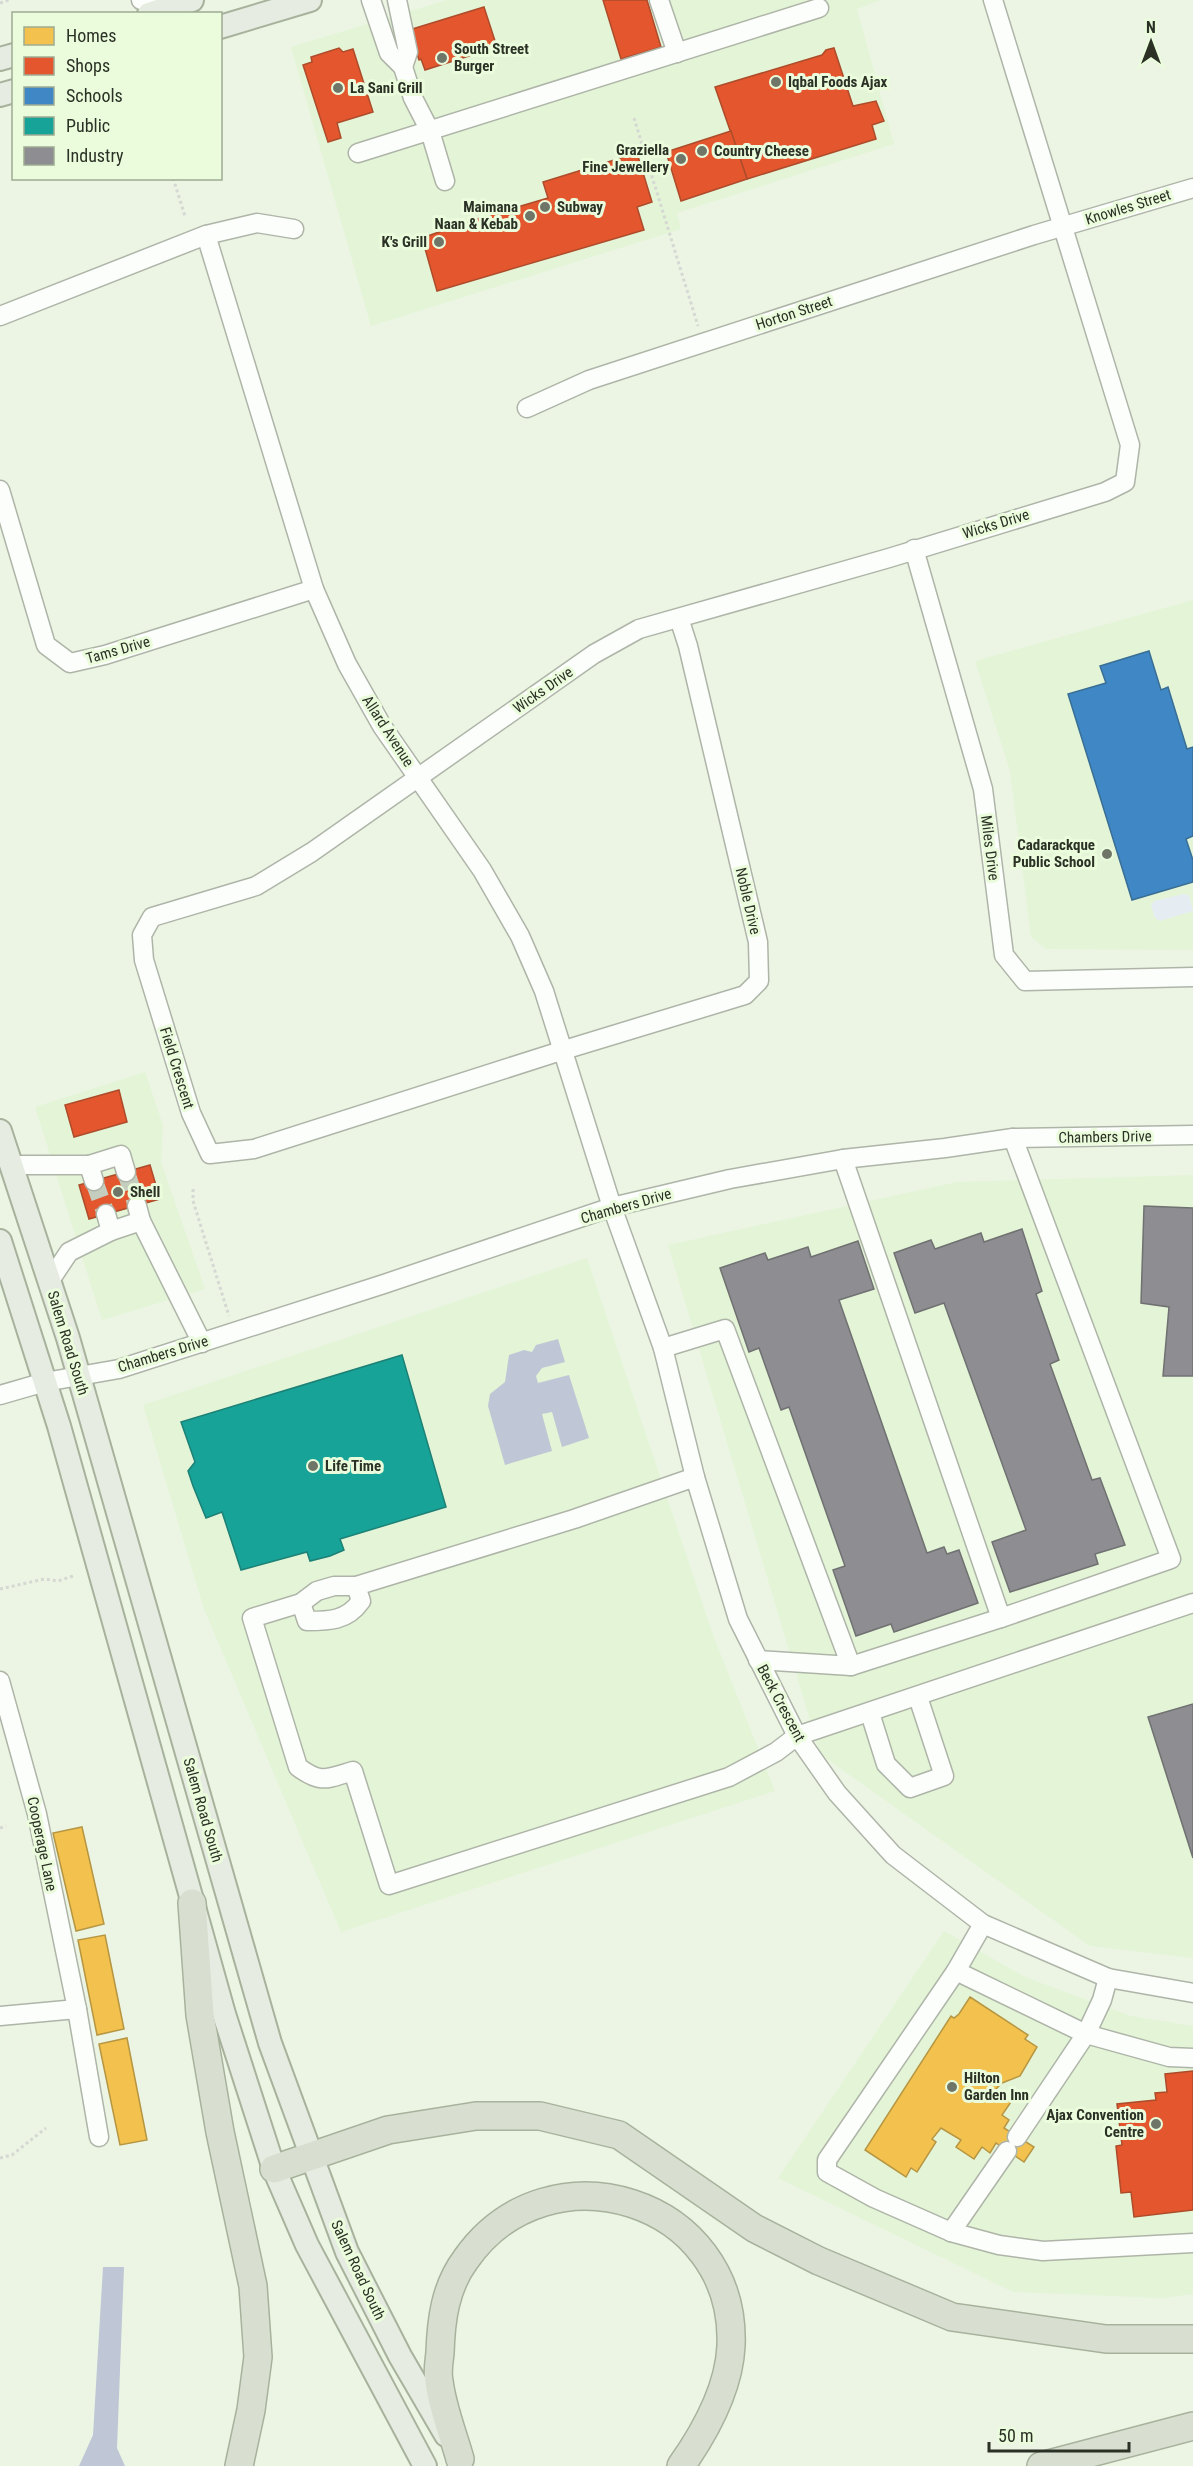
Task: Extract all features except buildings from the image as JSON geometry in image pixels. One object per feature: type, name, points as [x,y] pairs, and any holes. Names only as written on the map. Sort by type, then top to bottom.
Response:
[{"type":"highway","points":[[192,1903],[200,2015],[220,2133],[253,2286],[258,2357],[251,2410],[239,2466]]},
{"type":"highway","points":[[274,2169],[388,2130],[476,2116],[540,2116],[619,2135],[754,2228],[819,2261],[952,2317],[1106,2339],[1193,2339]]},
{"type":"highway","points":[[462,2463],[438,2380],[444,2307],[461,2265],[482,2239],[508,2217],[549,2200],[594,2195],[617,2198],[638,2205],[677,2227],[708,2261],[726,2302],[731,2346],[722,2391],[703,2432],[681,2466]]},
{"type":"highway","points":[[1041,2466],[1193,2426]]},
{"type":"main road","points":[[159,10],[192,0]]},
{"type":"main road","points":[[222,26],[310,0]]},
{"type":"main road","name":"Salem Road South","points":[[0,1131],[79,1376],[270,2043],[346,2252],[400,2356],[462,2463]]},
{"type":"main road","name":"Salem Road South","points":[[0,1241],[45,1382],[224,2014],[274,2169],[307,2245],[425,2466]]},
{"type":"street","points":[[141,0],[159,10]]},
{"type":"street","points":[[371,0],[389,53],[403,67],[413,98],[430,131],[444,181]]},
{"type":"street","points":[[397,0],[408,52],[403,67]]},
{"type":"street","points":[[659,0],[677,53]]},
{"type":"street","name":"Wicks Drive","points":[[418,777],[594,654],[639,629],[1105,492],[1125,482],[1130,445],[993,0]]},
{"type":"street","points":[[358,153],[819,8]]},
{"type":"street","name":"Knowles Street","points":[[1063,226],[1193,188]]},
{"type":"street","points":[[0,316],[206,235],[257,223],[294,229]]},
{"type":"street","name":"Horton Street","points":[[527,408],[589,380],[1063,226]]},
{"type":"street","name":"Allard Avenue","points":[[206,235],[314,589],[347,664],[382,726],[482,870],[520,936],[544,991],[612,1207]]},
{"type":"street","name":"Tams Drive","points":[[0,490],[46,645],[70,663],[105,655],[314,589]]},
{"type":"street","name":"Miles Drive","points":[[914,549],[983,789],[1004,955],[1025,981],[1193,977]]},
{"type":"street","name":"Noble Drive","points":[[564,1050],[745,995],[759,981],[758,942],[688,646],[679,618]]},
{"type":"street","name":"Field Crescent","points":[[418,777],[312,852],[256,886],[152,918],[142,934],[144,960],[191,1113],[210,1154],[254,1149],[564,1050]]},
{"type":"street","name":"Chambers Drive","points":[[0,1395],[45,1382],[119,1369],[612,1207],[730,1179],[843,1159],[1013,1138],[1193,1136]]},
{"type":"street","points":[[758,1660],[852,1666],[1001,1618],[1171,1559],[1013,1138]]},
{"type":"street","points":[[11,1165],[92,1173],[121,1155],[126,1172]]},
{"type":"street","points":[[843,1159],[1001,1618]]},
{"type":"street","name":"Beck Crescent","points":[[612,1207],[663,1348],[695,1477],[738,1619],[797,1737],[837,1793],[893,1855],[983,1924],[1036,1949],[1108,1978],[1193,1993]]},
{"type":"street","points":[[50,1282],[69,1252],[109,1223],[139,1214],[202,1343]]},
{"type":"street","points":[[663,1348],[725,1329],[852,1666]]},
{"type":"street","points":[[695,1477],[573,1519],[356,1586],[334,1586],[317,1591],[301,1603],[252,1618],[298,1767],[313,1778],[330,1778],[353,1771],[388,1885],[729,1777],[776,1752],[797,1737],[1193,1603]]},
{"type":"street","points":[[301,1603],[307,1621],[342,1618],[353,1612],[361,1601],[356,1586]]},
{"type":"street","name":"Cooperage Lane","points":[[0,1681],[37,1814],[77,2009],[99,2137]]},
{"type":"street","points":[[870,1713],[886,1764],[910,1788],[944,1776],[918,1697]]},
{"type":"street","points":[[983,1924],[956,1971],[826,2160],[827,2172],[873,2198],[951,2232],[999,2245],[1043,2251],[1193,2242]]},
{"type":"street","points":[[956,1971],[1086,2034],[1170,2057],[1193,2058]]},
{"type":"street","points":[[951,2232],[1086,2034],[1102,2000],[1108,1978]]},
{"type":"street","points":[[0,2016],[77,2009]]},
{"type":"path","points":[[0,3],[9,0]]},
{"type":"path","points":[[634,118],[703,343]]},
{"type":"path","points":[[174,180],[185,216]]},
{"type":"path","points":[[193,1189],[193,1201],[234,1332]]},
{"type":"path","points":[[0,1589],[44,1579],[58,1581],[73,1576]]},
{"type":"path","points":[[0,1828],[6,1826]]},
{"type":"path","points":[[0,2158],[12,2155],[46,2128]]},
{"type":"shaded area","points":[[447,0],[880,0],[857,9],[894,144],[677,213],[681,229],[371,326],[291,47]]},
{"type":"shaded area","name":"Cadarackque Public School","points":[[1193,600],[1193,950],[1046,949],[1031,937],[1010,771],[975,661]]},
{"type":"shaded area","points":[[1183,894],[1189,895],[1193,911],[1160,921],[1155,918],[1151,906],[1154,901]]},
{"type":"shaded area","points":[[145,1072],[163,1125],[161,1162],[205,1289],[102,1320],[35,1107]]},
{"type":"shaded area","points":[[1193,1175],[1193,1958],[1090,1946],[820,1754],[668,1245],[957,1182]]},
{"type":"shaded area","points":[[587,1258],[713,1635],[775,1791],[341,1932],[204,1609],[143,1405]]},
{"type":"shaded area","points":[[944,1931],[1025,1977],[1131,2016],[1193,2026],[1193,2294],[1162,2298],[1013,2292],[778,2178]]},
{"type":"water","points":[[558,1339],[565,1362],[542,1368],[536,1376],[538,1383],[569,1375],[589,1438],[562,1447],[552,1412],[542,1414],[552,1451],[505,1465],[488,1406],[490,1394],[505,1382],[509,1355],[524,1350],[532,1352],[536,1345]]},
{"type":"water","points":[[103,2267],[124,2267],[117,2448],[125,2466],[79,2466],[93,2435]]},
{"type":"tunnel","points":[[126,1172],[137,1206]]},
{"type":"tunnel","points":[[94,1181],[106,1214]]},
{"type":"place","name":"South Street Burger","points":[[442,58]]},
{"type":"place","name":"Iqbal Foods Ajax","points":[[776,82]]},
{"type":"place","name":"La Sani Grill","points":[[338,88]]},
{"type":"place","name":"Country Cheese","points":[[702,151]]},
{"type":"place","name":"Graziella Fine Jewellery","points":[[681,159]]},
{"type":"place","name":"Subway","points":[[545,207]]},
{"type":"place","name":"Maimana Naan & Kebab","points":[[530,216]]},
{"type":"place","name":"K's Grill","points":[[439,242]]},
{"type":"place","name":"Cadarackque Public School","points":[[1107,854]]},
{"type":"place","name":"Shell","points":[[118,1192]]},
{"type":"place","name":"Life Time","points":[[313,1466]]},
{"type":"place","name":"Hilton Garden Inn","points":[[952,2087]]},
{"type":"place","name":"Ajax Convention Centre","points":[[1156,2124]]}]
